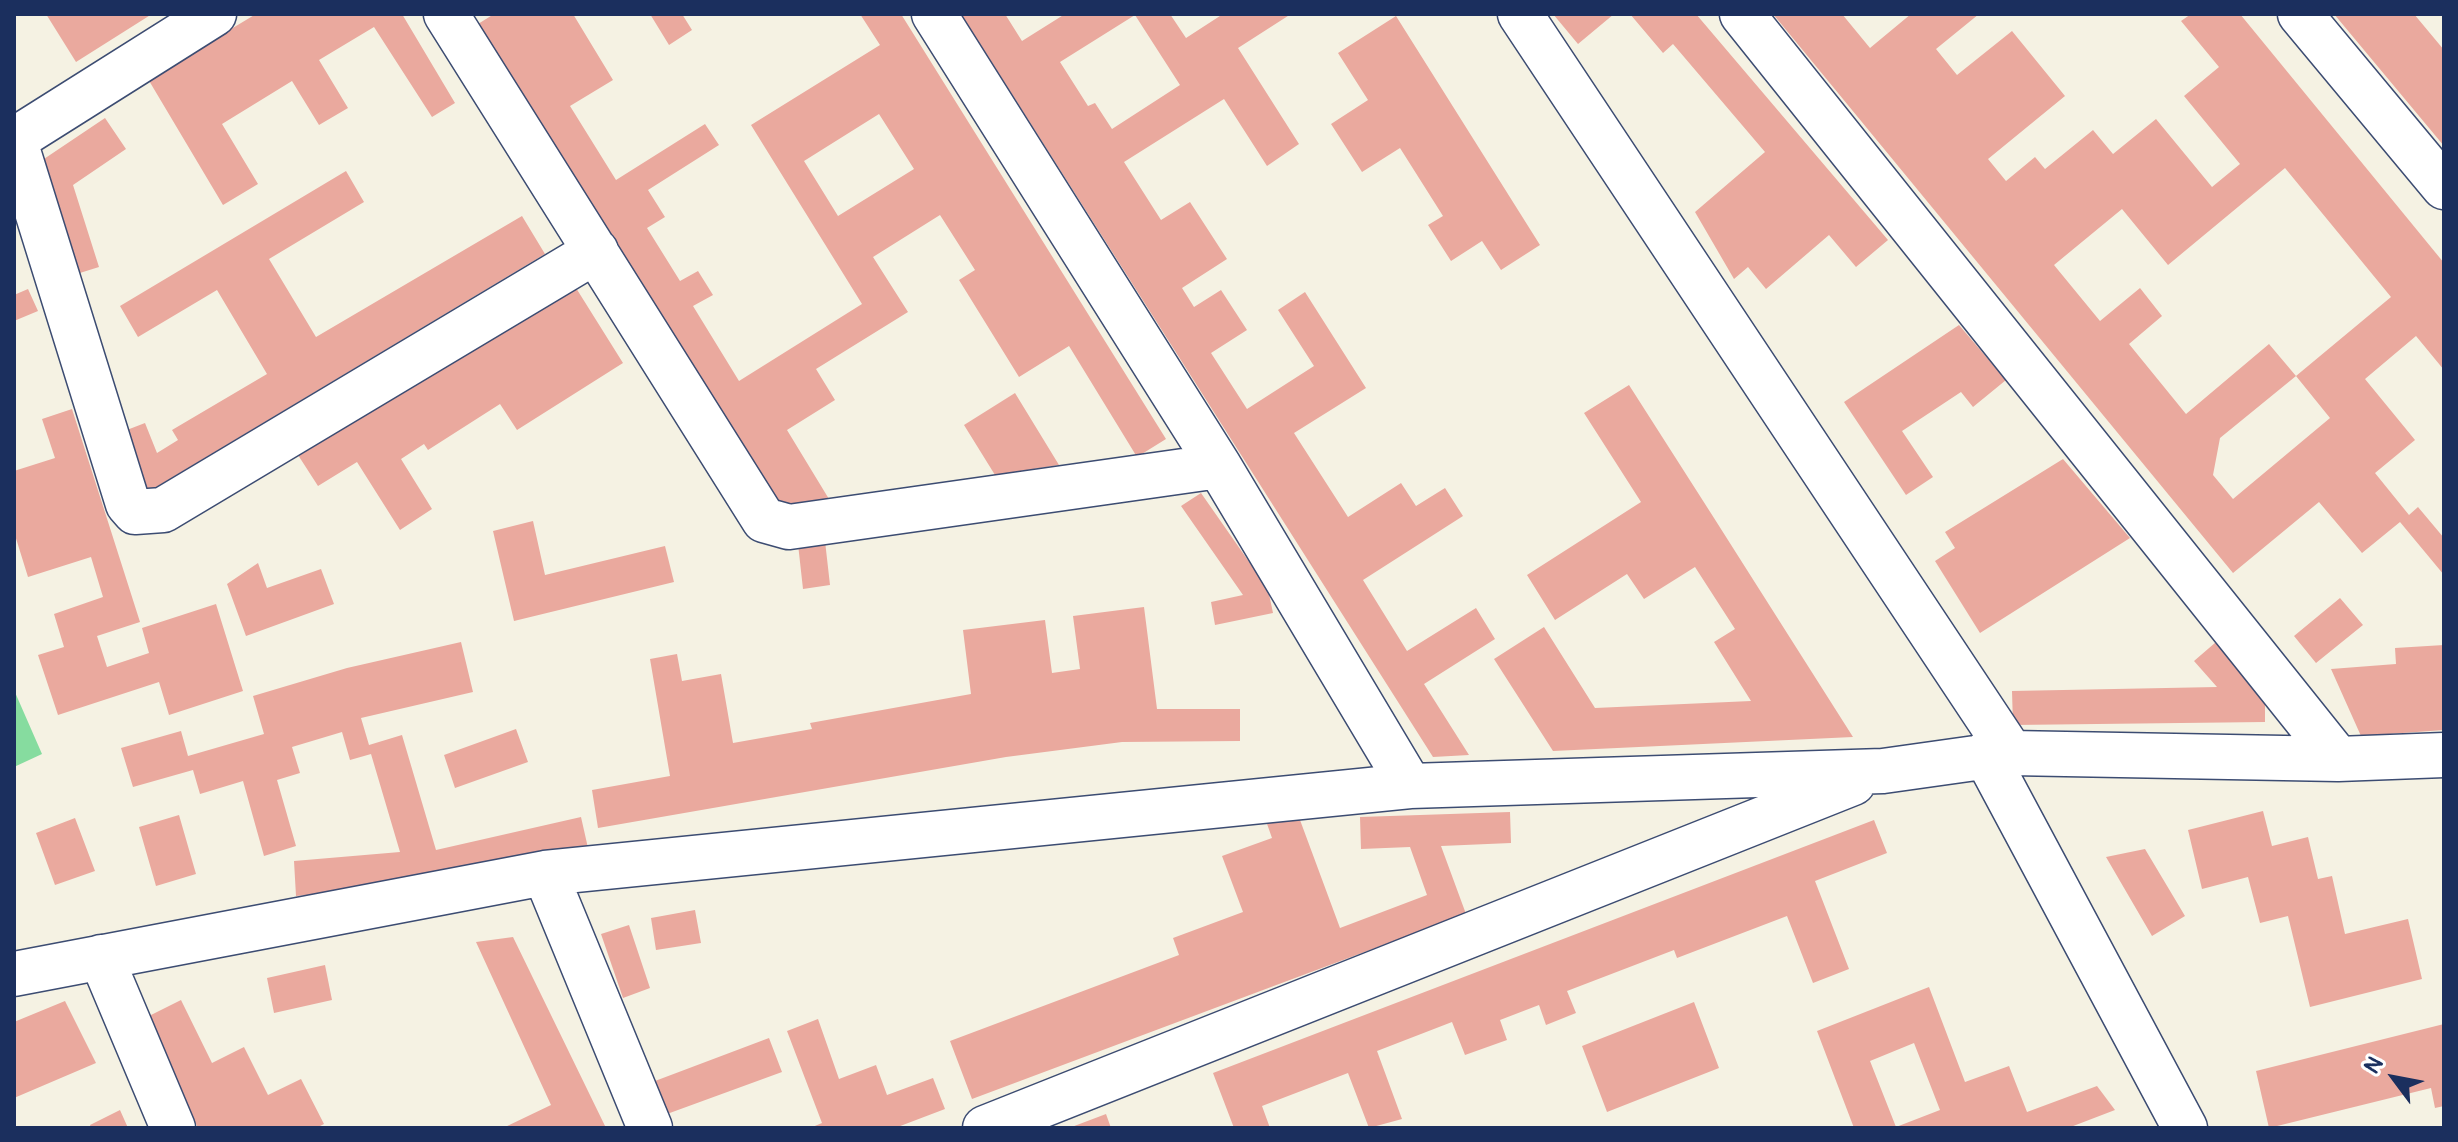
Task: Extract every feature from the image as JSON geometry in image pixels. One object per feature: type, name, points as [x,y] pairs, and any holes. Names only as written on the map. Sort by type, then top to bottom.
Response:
[{"type":"street","points":[[214,14],[14,139],[128,504],[135,512],[163,510],[596,251]]},
{"type":"street","points":[[446,14],[764,520],[789,527],[1219,466]]},
{"type":"street","points":[[934,14],[1219,466],[1410,786]]},
{"type":"street","points":[[1520,14],[1998,754],[2171,1124]]},
{"type":"street","points":[[1742,14],[2338,759]]},
{"type":"street","points":[[2300,14],[2444,187]]},
{"type":"street","points":[[14,974],[545,873],[1410,786],[1883,771],[1998,754],[2338,759],[2444,755]]},
{"type":"street","points":[[985,1128],[1883,771]]},
{"type":"street","points":[[545,873],[650,1128]]},
{"type":"street","points":[[101,957],[173,1128]]},
{"type":"green space","points":[[14,690],[42,754],[14,767]]},
{"type":"building","points":[[46,14],[152,14],[76,62]]},
{"type":"building","points":[[256,14],[402,14],[455,103],[432,117],[374,27],[319,60],[348,108],[319,125],[292,81],[222,124],[258,184],[223,205],[148,79]]},
{"type":"building","points":[[494,14],[573,14],[613,80],[570,106],[616,180],[705,124],[719,145],[648,190],[665,217],[647,228],[680,281],[698,271],[713,295],[693,306],[739,381],[862,304],[751,125],[880,45],[860,14],[901,14],[1166,439],[1137,457],[1069,346],[1019,377],[959,280],[975,270],[940,215],[873,257],[908,312],[816,369],[835,400],[787,430],[832,504],[779,510],[478,24]],"holes":[[[879,114],[914,169],[838,216],[804,161]]]},
{"type":"building","points":[[650,14],[682,14],[692,30],[669,45]]},
{"type":"building","points":[[961,14],[1005,14],[1022,41],[1065,14],[1170,14],[1186,38],[1223,14],[1291,14],[1238,48],[1299,144],[1267,166],[1224,99],[1124,162],[1161,220],[1190,202],[1227,259],[1182,288],[1194,307],[1221,290],[1247,330],[1211,353],[1247,409],[1314,366],[1278,310],[1305,292],[1366,388],[1294,433],[1348,517],[1401,483],[1416,506],[1445,488],[1463,516],[1363,580],[1407,651],[1476,608],[1495,639],[1424,684],[1469,755],[1433,757]],"holes":[[[1135,15],[1180,85],[1112,129],[1095,103],[1088,106],[1060,62]]]},
{"type":"building","points":[[1553,14],[1614,14],[1578,44]]},
{"type":"building","points":[[1630,14],[1696,14],[1888,240],[1856,267],[1829,235],[1766,289],[1748,267],[1734,279],[1695,212],[1765,152],[1673,44],[1663,53]]},
{"type":"building","points":[[1773,14],[1842,14],[1870,48],[1911,14],[1979,14],[1936,49],[1957,75],[2012,31],[2065,96],[1988,159],[2006,181],[2035,157],[2045,169],[2093,130],[2113,154],[2156,119],[2212,187],[2240,164],[2184,96],[2219,67],[2181,21],[2191,14],[2240,14],[2444,263],[2444,370],[2416,336],[2365,379],[2415,440],[2375,473],[2409,515],[2418,507],[2444,538],[2444,575],[2400,522],[2362,553],[2319,502],[2233,573]],"holes":[[[2285,168],[2391,297],[2296,376],[2269,344],[2186,414],[2129,344],[2162,316],[2140,288],[2100,321],[2054,265],[2122,209],[2168,265]],[[2296,376],[2330,418],[2233,499],[2213,475],[2220,438]]]},
{"type":"building","points":[[2334,14],[2414,14],[2444,50],[2444,146]]},
{"type":"building","points":[[1396,16],[1540,245],[1501,270],[1482,241],[1451,261],[1428,225],[1443,216],[1400,148],[1362,172],[1331,124],[1368,100],[1338,53]]},
{"type":"building","points":[[105,118],[126,149],[73,185],[99,267],[67,277],[32,167]]},
{"type":"building","points":[[346,171],[364,202],[269,259],[316,337],[522,216],[545,254],[143,495],[119,433],[145,423],[157,453],[178,440],[172,430],[267,374],[217,290],[138,337],[120,306]]},
{"type":"building","points":[[571,280],[623,363],[517,430],[500,404],[428,450],[424,444],[401,459],[432,509],[400,530],[357,462],[318,486],[298,455]]},
{"type":"building","points":[[28,289],[38,311],[14,321],[14,295]]},
{"type":"building","points":[[1959,325],[2006,380],[1973,407],[1961,392],[1902,431],[1933,477],[1906,495],[1844,402]]},
{"type":"building","points":[[1629,385],[1853,737],[1553,751],[1494,659],[1544,627],[1595,708],[1751,701],[1714,642],[1735,629],[1695,567],[1644,599],[1627,574],[1555,620],[1527,575],[1641,502],[1584,413]]},
{"type":"building","points":[[1015,393],[1059,465],[995,475],[964,425]]},
{"type":"building","points":[[72,409],[140,622],[97,636],[107,667],[149,653],[142,628],[216,604],[243,691],[169,715],[159,682],[58,715],[38,655],[64,647],[54,614],[103,597],[91,557],[28,577],[14,532],[14,471],[55,458],[42,419]]},
{"type":"building","points":[[2063,459],[2130,538],[1980,633],[1935,561],[1955,548],[1945,532]]},
{"type":"building","points":[[1201,493],[1268,589],[1273,613],[1215,625],[1211,602],[1243,595],[1181,506]]},
{"type":"building","points":[[533,521],[545,575],[665,546],[674,582],[514,621],[493,531]]},
{"type":"building","points":[[825,541],[830,585],[803,589],[798,544]]},
{"type":"building","points":[[258,563],[267,588],[321,569],[334,604],[246,636],[227,584]]},
{"type":"building","points":[[2340,598],[2363,625],[2316,663],[2294,636]]},
{"type":"building","points":[[1144,607],[1157,709],[1240,709],[1240,741],[1122,742],[1006,757],[598,828],[592,790],[670,776],[650,659],[677,654],[682,681],[721,674],[733,743],[812,729],[810,723],[971,694],[963,630],[1045,620],[1052,673],[1080,669],[1073,616]]},
{"type":"building","points":[[2223,636],[2265,686],[2265,722],[2013,725],[2012,691],[2217,687],[2194,661]]},
{"type":"building","points":[[461,642],[473,692],[361,718],[369,745],[402,735],[436,850],[581,817],[588,848],[411,886],[296,896],[294,861],[400,852],[371,754],[350,760],[342,732],[292,747],[300,773],[277,780],[296,846],[264,856],[243,781],[200,794],[193,770],[133,787],[121,748],[181,731],[188,756],[264,734],[253,696],[347,668]]},
{"type":"building","points":[[2444,645],[2444,730],[2361,736],[2331,669],[2396,664],[2395,648]]},
{"type":"building","points":[[516,729],[528,762],[455,788],[444,755]]},
{"type":"building","points":[[2263,811],[2272,846],[2308,837],[2318,879],[2332,876],[2345,934],[2408,919],[2422,979],[2310,1007],[2288,916],[2260,923],[2248,877],[2202,889],[2188,830]]},
{"type":"building","points":[[1510,812],[1511,843],[1441,846],[1466,914],[972,1099],[950,1041],[1179,955],[1173,938],[1243,912],[1222,856],[1272,838],[1266,821],[1300,820],[1340,928],[1427,895],[1410,847],[1361,849],[1360,817]]},
{"type":"building","points":[[179,815],[196,874],[156,886],[139,827]]},
{"type":"building","points":[[75,818],[95,871],[55,885],[36,833]]},
{"type":"building","points":[[1874,820],[1887,853],[1815,881],[1849,969],[1813,983],[1787,916],[1677,958],[1674,950],[1567,991],[1576,1013],[1546,1025],[1539,1005],[1500,1020],[1507,1040],[1465,1055],[1452,1022],[1377,1051],[1402,1119],[1369,1128],[1348,1073],[1262,1106],[1270,1128],[1234,1128],[1213,1073]]},
{"type":"building","points":[[2145,849],[2185,916],[2152,936],[2106,857]]},
{"type":"building","points":[[695,910],[701,943],[656,950],[651,918]]},
{"type":"building","points":[[629,925],[650,988],[623,998],[601,934]]},
{"type":"building","points":[[513,937],[606,1128],[503,1128],[551,1105],[476,942]]},
{"type":"building","points":[[325,965],[332,1000],[274,1013],[267,978]]},
{"type":"building","points":[[1929,987],[1965,1082],[2009,1066],[2027,1112],[2097,1086],[2115,1110],[2068,1128],[1854,1128],[1817,1031]],"holes":[[[1914,1043],[1940,1110],[1896,1127],[1870,1061]]]},
{"type":"building","points":[[181,1000],[212,1063],[244,1047],[268,1095],[301,1079],[324,1124],[316,1128],[198,1128],[145,1018]]},
{"type":"building","points":[[65,1001],[96,1063],[14,1098],[14,1022]]},
{"type":"building","points":[[1694,1002],[1719,1068],[1607,1112],[1582,1046]]},
{"type":"building","points":[[818,1019],[839,1079],[876,1065],[887,1095],[933,1078],[945,1109],[895,1128],[810,1128],[822,1123],[787,1031]]},
{"type":"building","points":[[2444,1024],[2444,1106],[2435,1108],[2431,1088],[2269,1128],[2256,1071]]},
{"type":"building","points":[[769,1038],[782,1072],[667,1114],[655,1081]]},
{"type":"building","points":[[120,1110],[128,1128],[91,1128],[90,1125]]},
{"type":"building","points":[[1106,1114],[1111,1128],[1069,1128]]}]
